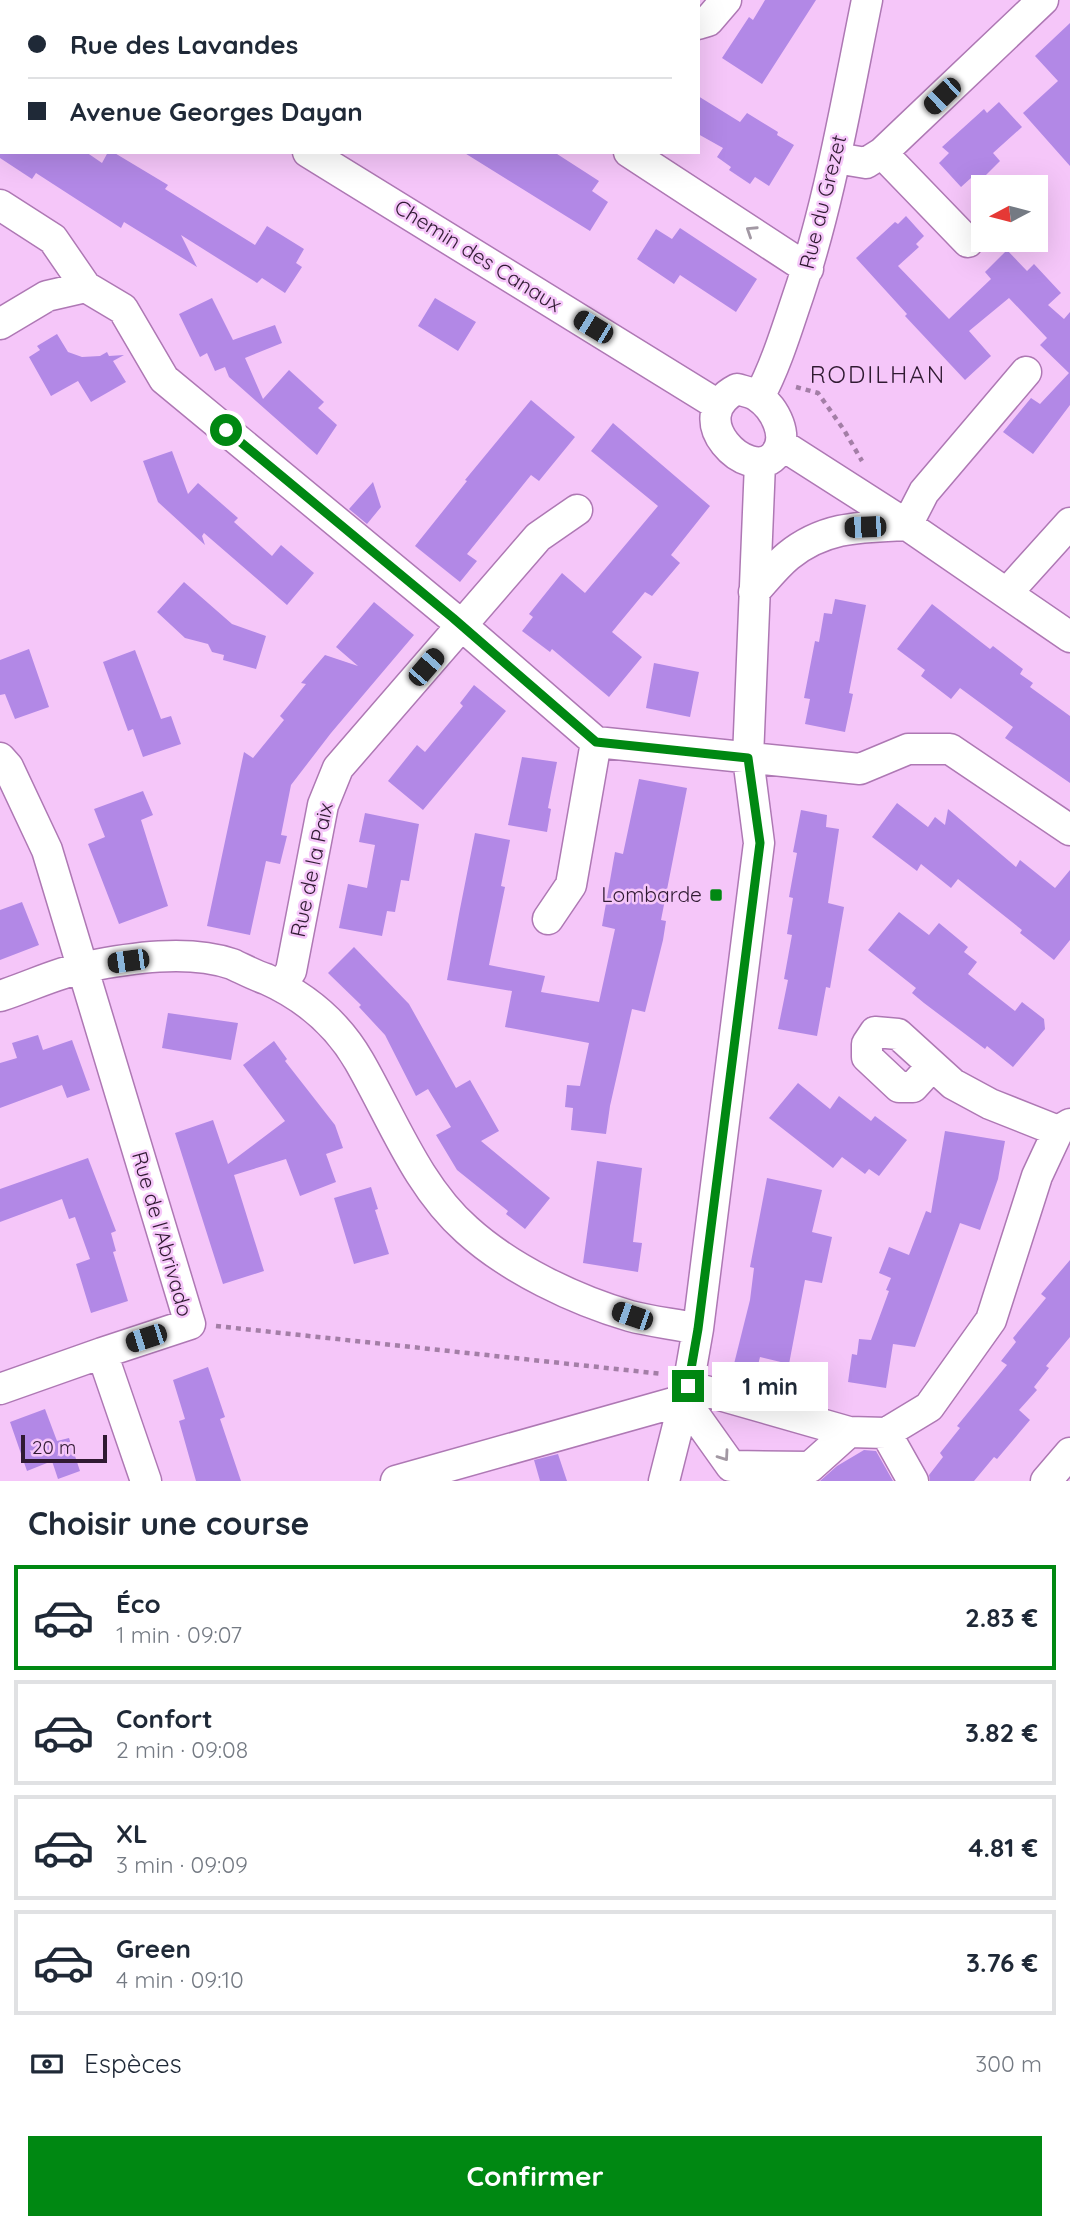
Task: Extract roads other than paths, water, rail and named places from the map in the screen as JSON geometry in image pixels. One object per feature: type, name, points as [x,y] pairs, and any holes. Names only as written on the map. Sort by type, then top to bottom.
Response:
[{"type":"street","points":[[700,23],[708,21],[726,0]]},
{"type":"street","name":"Rue du Grezet","points":[[759,397],[772,374],[808,269],[836,158],[867,0]]},
{"type":"street","points":[[836,158],[866,163],[882,153],[1043,0]]},
{"type":"street","points":[[882,153],[968,242]]},
{"type":"street","name":"Chemin des Canaux","points":[[311,154],[718,405]]},
{"type":"street","points":[[632,154],[808,269]]},
{"type":"street","points":[[0,205],[53,239],[86,287],[123,309],[164,379],[462,626],[596,742],[860,769],[908,750],[950,749],[1070,830]]},
{"type":"street","points":[[0,324],[47,296],[86,287]]},
{"type":"street","points":[[907,525],[924,492],[1026,372]]},
{"type":"street","points":[[664,1481],[687,1388],[698,1329],[760,843],[748,758],[754,592],[771,454],[781,430],[768,405],[759,397],[737,389],[723,396],[714,419],[717,432],[731,450],[750,463],[771,454]]},
{"type":"street","points":[[771,454],[907,525],[1070,637]]},
{"type":"street","name":"Rue de la Paix","points":[[280,986],[291,971],[323,804],[338,768],[538,537],[576,510]]},
{"type":"street","points":[[1007,593],[1070,523]]},
{"type":"street","points":[[754,592],[788,556],[819,536],[851,527],[907,525]]},
{"type":"street","points":[[548,919],[571,885],[596,742]]},
{"type":"street","name":"Rue de l'Abrivado","points":[[0,758],[8,767],[47,850],[190,1324],[0,1389]]},
{"type":"street","points":[[0,996],[83,967],[172,955],[230,964],[280,986],[315,1009],[336,1027],[359,1060],[414,1163],[466,1230],[501,1255],[576,1297],[632,1316],[698,1329]]},
{"type":"street","points":[[396,1481],[687,1388],[849,1432],[886,1433],[929,1406],[990,1320],[1037,1176],[1064,1127],[990,1104],[953,1084],[932,1066]]},
{"type":"street","points":[[102,1353],[146,1481]]},
{"type":"street","points":[[687,1388],[731,1466],[810,1467],[849,1432]]},
{"type":"street","points":[[886,1433],[913,1481]]},
{"type":"street","points":[[1046,1481],[1070,1453]]},
{"type":"place","name":"Lombarde","points":[[716,895]]},
{"type":"district","name":"RODILHAN","points":[[878,375]]}]
